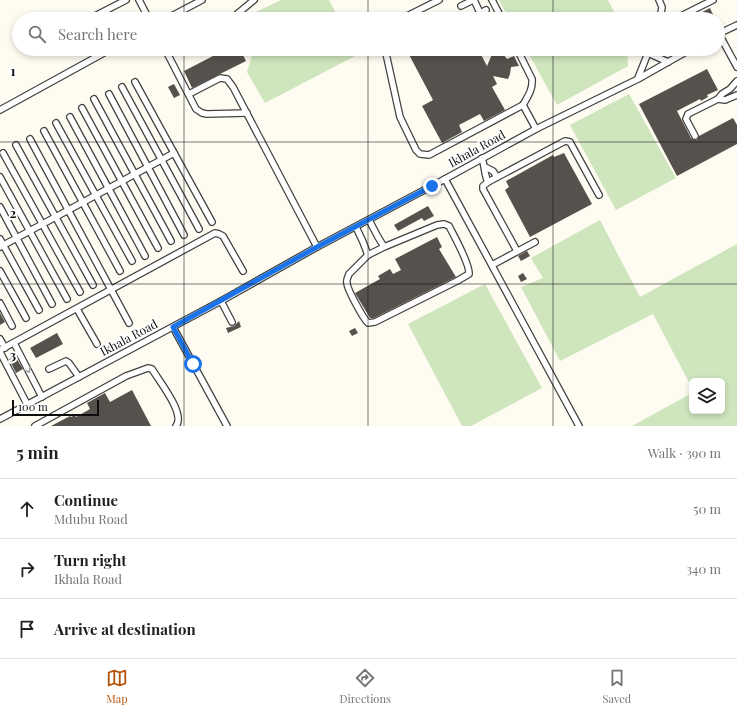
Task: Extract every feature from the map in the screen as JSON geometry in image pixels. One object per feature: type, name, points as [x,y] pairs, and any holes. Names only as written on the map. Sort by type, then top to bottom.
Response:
[{"type":"street","points":[[103,12],[126,0]]},
{"type":"street","points":[[139,0],[145,12]]},
{"type":"street","points":[[179,12],[202,0]]},
{"type":"street","points":[[239,12],[254,0]]},
{"type":"street","points":[[415,12],[439,0]]},
{"type":"street","points":[[461,6],[473,0],[483,12]]},
{"type":"street","points":[[492,0],[498,12]]},
{"type":"street","points":[[659,0],[662,7],[661,12]]},
{"type":"street","points":[[689,12],[713,0]]},
{"type":"street","points":[[725,31],[737,25]]},
{"type":"street","points":[[725,44],[736,63]]},
{"type":"street","points":[[0,110],[98,56]]},
{"type":"street","points":[[170,56],[196,109],[207,114],[247,113]]},
{"type":"street","points":[[387,56],[400,116],[416,150],[420,154],[429,155],[523,105],[531,91],[532,79],[520,56]]},
{"type":"street","points":[[638,78],[646,56]]},
{"type":"street","points":[[657,56],[668,62]]},
{"type":"street","name":"Ikhala Road","points":[[0,419],[79,378],[536,129],[679,56]]},
{"type":"street","points":[[189,94],[220,78],[227,79],[247,113],[317,247]]},
{"type":"street","points":[[718,100],[722,94],[730,89],[737,81]]},
{"type":"street","points":[[135,82],[212,222]]},
{"type":"street","points":[[122,87],[199,229]]},
{"type":"street","points":[[109,94],[184,235]]},
{"type":"street","points":[[695,136],[686,119],[688,114],[718,100],[725,100],[737,95]]},
{"type":"street","points":[[94,99],[171,241]]},
{"type":"street","points":[[523,105],[536,129]]},
{"type":"street","points":[[82,108],[158,248]]},
{"type":"street","points":[[70,117],[145,256]]},
{"type":"street","points":[[56,123],[132,261]]},
{"type":"street","points":[[44,131],[120,271]]},
{"type":"street","points":[[30,139],[129,323]]},
{"type":"street","points":[[517,252],[483,189],[483,186],[488,182],[562,142],[567,141],[571,144],[599,194]]},
{"type":"street","points":[[16,145],[93,285]]},
{"type":"street","points":[[4,153],[80,292]]},
{"type":"street","points":[[2,246],[16,237],[30,231],[55,216],[135,174],[147,166],[174,153]]},
{"type":"street","points":[[482,158],[485,168],[485,176],[488,182]]},
{"type":"street","points":[[485,168],[493,171],[497,177]]},
{"type":"street","points":[[0,176],[66,299]]},
{"type":"street","points":[[445,179],[579,426]]},
{"type":"street","points":[[0,208],[52,304]]},
{"type":"street","points":[[369,220],[384,247]]},
{"type":"street","points":[[447,224],[466,261],[469,274],[375,322],[368,323],[346,282],[349,274],[368,255],[384,247],[437,225],[447,224]]},
{"type":"street","points":[[356,227],[368,255]]},
{"type":"street","points":[[2,350],[215,234],[223,236],[243,271]]},
{"type":"street","points":[[0,239],[2,246],[39,310]]},
{"type":"street","points":[[492,265],[535,242]]},
{"type":"street","points":[[0,271],[26,318]]},
{"type":"street","points":[[221,301],[232,322]]},
{"type":"street","points":[[0,303],[12,326]]},
{"type":"street","points":[[77,309],[97,344]]},
{"type":"street","points":[[173,327],[227,426]]},
{"type":"street","points":[[0,339],[2,350],[27,404]]},
{"type":"street","points":[[14,343],[42,397]]},
{"type":"street","points":[[49,369],[66,360],[79,378]]},
{"type":"street","points":[[35,426],[126,376],[148,368],[152,369],[178,411],[179,421],[176,426]]},
{"type":"green space","points":[[281,0],[329,0],[335,12],[256,12]]},
{"type":"green space","points":[[499,0],[608,0],[614,12],[505,12]]},
{"type":"green space","points":[[252,56],[355,56],[265,103],[247,72]]},
{"type":"green space","points":[[530,56],[627,56],[628,66],[557,105]]},
{"type":"green space","points":[[629,94],[676,178],[616,210],[570,125]]},
{"type":"green space","points":[[600,220],[640,297],[737,244],[737,426],[632,426],[689,395],[689,414],[725,414],[725,378],[689,378],[689,382],[653,314],[560,361],[521,287],[543,278],[531,258]]},
{"type":"green space","points":[[485,284],[542,388],[471,426],[462,426],[408,324]]},
{"type":"building","points":[[710,8],[712,12],[702,12]]},
{"type":"building","points":[[213,56],[244,56],[246,61],[192,88],[184,71]]},
{"type":"building","points":[[410,56],[482,56],[487,66],[491,56],[505,56],[507,59],[514,56],[519,66],[511,67],[508,79],[493,76],[497,84],[492,87],[505,110],[484,121],[480,114],[459,125],[462,132],[442,143],[422,106],[433,100]]},
{"type":"building","points":[[707,69],[718,90],[707,95],[708,97],[701,101],[700,99],[677,111],[691,138],[694,140],[697,140],[699,136],[733,118],[737,125],[737,144],[677,176],[639,104]]},
{"type":"building","points":[[174,84],[180,95],[174,98],[168,87]]},
{"type":"building","points":[[564,153],[592,204],[530,237],[505,190],[509,187],[506,181],[553,155],[554,157]]},
{"type":"building","points":[[428,206],[434,216],[424,221],[422,218],[398,231],[394,225]]},
{"type":"building","points":[[437,237],[442,247],[439,249],[456,277],[374,318],[370,318],[355,293],[380,279],[378,276],[390,269],[393,274],[401,270],[395,259]]},
{"type":"building","points":[[527,251],[530,256],[521,261],[518,256]]},
{"type":"building","points":[[523,273],[527,279],[521,282],[518,276]]},
{"type":"building","points":[[0,313],[5,322],[0,325]]},
{"type":"building","points":[[239,321],[241,327],[228,333],[226,328],[234,326]]},
{"type":"building","points":[[355,328],[358,333],[352,336],[349,331]]},
{"type":"building","points":[[57,333],[63,344],[36,358],[30,348]]},
{"type":"building","points":[[15,356],[23,369],[16,373],[9,359]]},
{"type":"building","points":[[132,390],[151,426],[51,426],[70,416],[75,415],[76,417],[90,409],[87,403],[105,393],[110,402]]},
{"type":"route","points":[[193,364],[173,327],[317,247],[432,186]]}]
